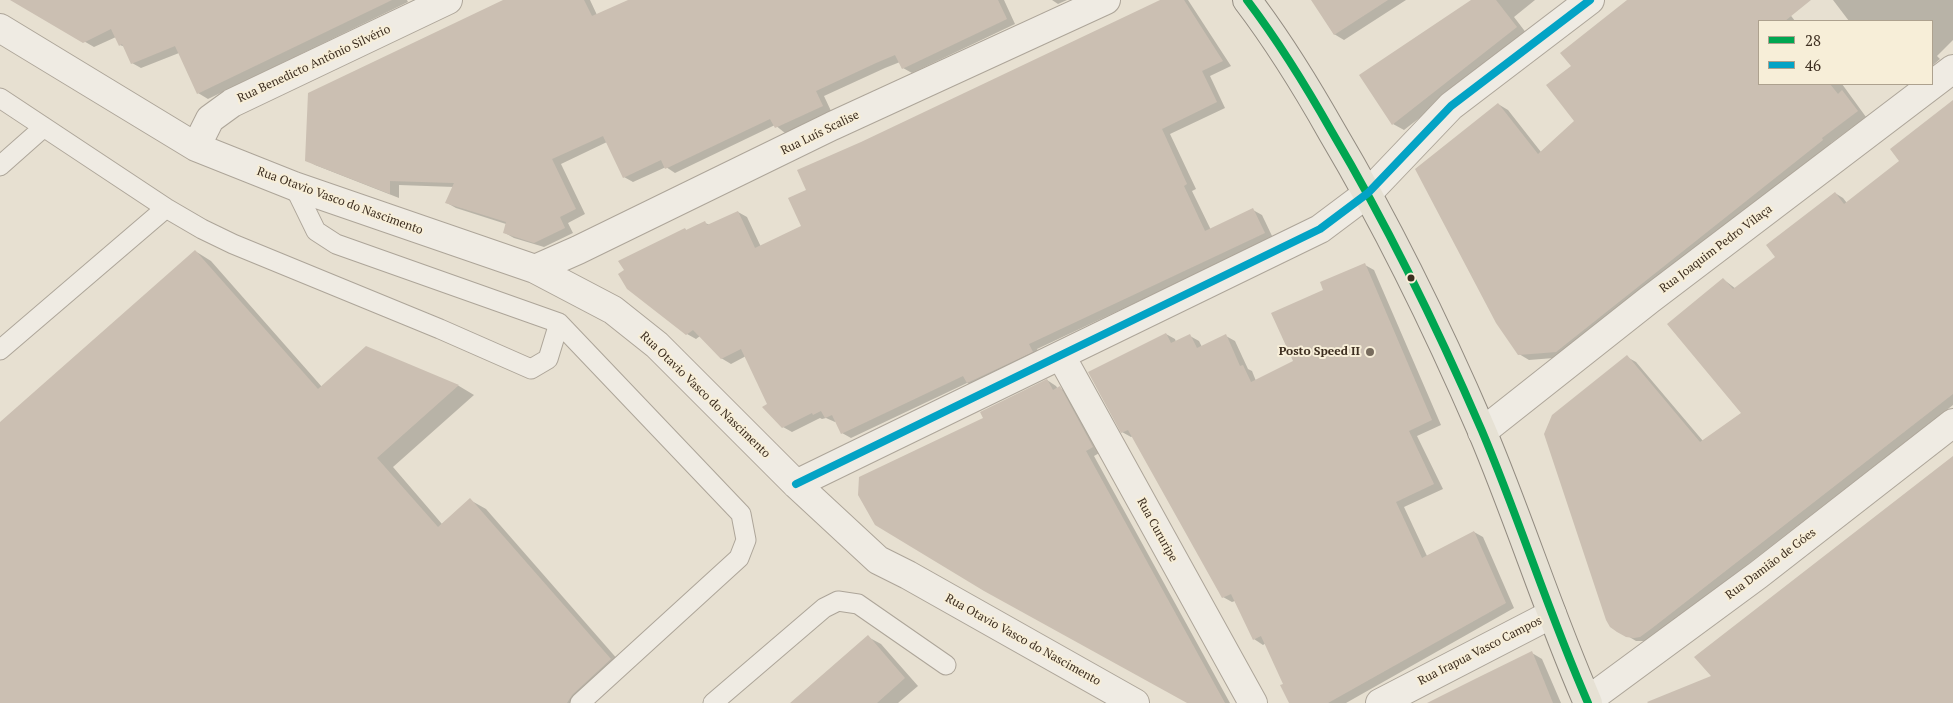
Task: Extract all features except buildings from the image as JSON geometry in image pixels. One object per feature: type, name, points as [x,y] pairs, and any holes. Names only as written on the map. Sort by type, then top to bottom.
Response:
[{"type":"main road","points":[[1247,0],[1274,36],[1368,193],[1407,270],[1482,432],[1588,702]]},
{"type":"street","name":"Rua Benedicto Antônio Silvério","points":[[196,146],[210,119],[232,103],[448,0]]},
{"type":"street","name":"Rua Luís Scalise","points":[[535,269],[578,250],[832,126],[1106,0]]},
{"type":"street","points":[[796,484],[1320,229],[1368,193],[1451,106],[1590,0]]},
{"type":"street","name":"Rua Otavio Vasco do Nascimento","points":[[0,28],[196,146],[294,186],[535,269],[613,310],[657,345],[796,484],[878,560],[1135,703]]},
{"type":"street","name":"Rua Joaquim Pedro Vilaça","points":[[1933,84],[1953,69]]},
{"type":"street","name":"Rua Joaquim Pedro Vilaça","points":[[1482,432],[1649,300],[1932,85]]},
{"type":"street","name":"Rua Cururipe","points":[[1061,356],[1253,703]]},
{"type":"street","name":"Rua Damião de Góes","points":[[1588,702],[1758,575],[1953,423]]},
{"type":"street","name":"Rua Irapua Vasco Campos","points":[[1380,703],[1552,614]]},
{"type":"lane","points":[[0,98],[166,208],[202,229],[233,244],[531,368],[548,359],[559,323]]},
{"type":"lane","points":[[0,166],[44,127]]},
{"type":"lane","points":[[294,186],[316,231],[336,244],[559,323],[741,514],[746,540],[739,558],[580,703]]},
{"type":"lane","points":[[0,349],[166,208]]},
{"type":"lane","points":[[713,703],[824,608],[838,602],[858,604],[946,665]]},
{"type":"transit line","name":"28","points":[[1247,0],[1302,81],[1353,168],[1393,242],[1430,317],[1496,465],[1560,636],[1588,703]]},
{"type":"transit line","name":"46","points":[[796,484],[1320,229],[1368,193],[1451,106],[1590,0]]},
{"type":"place","name":"Posto Speed II","points":[[1370,352]]}]
